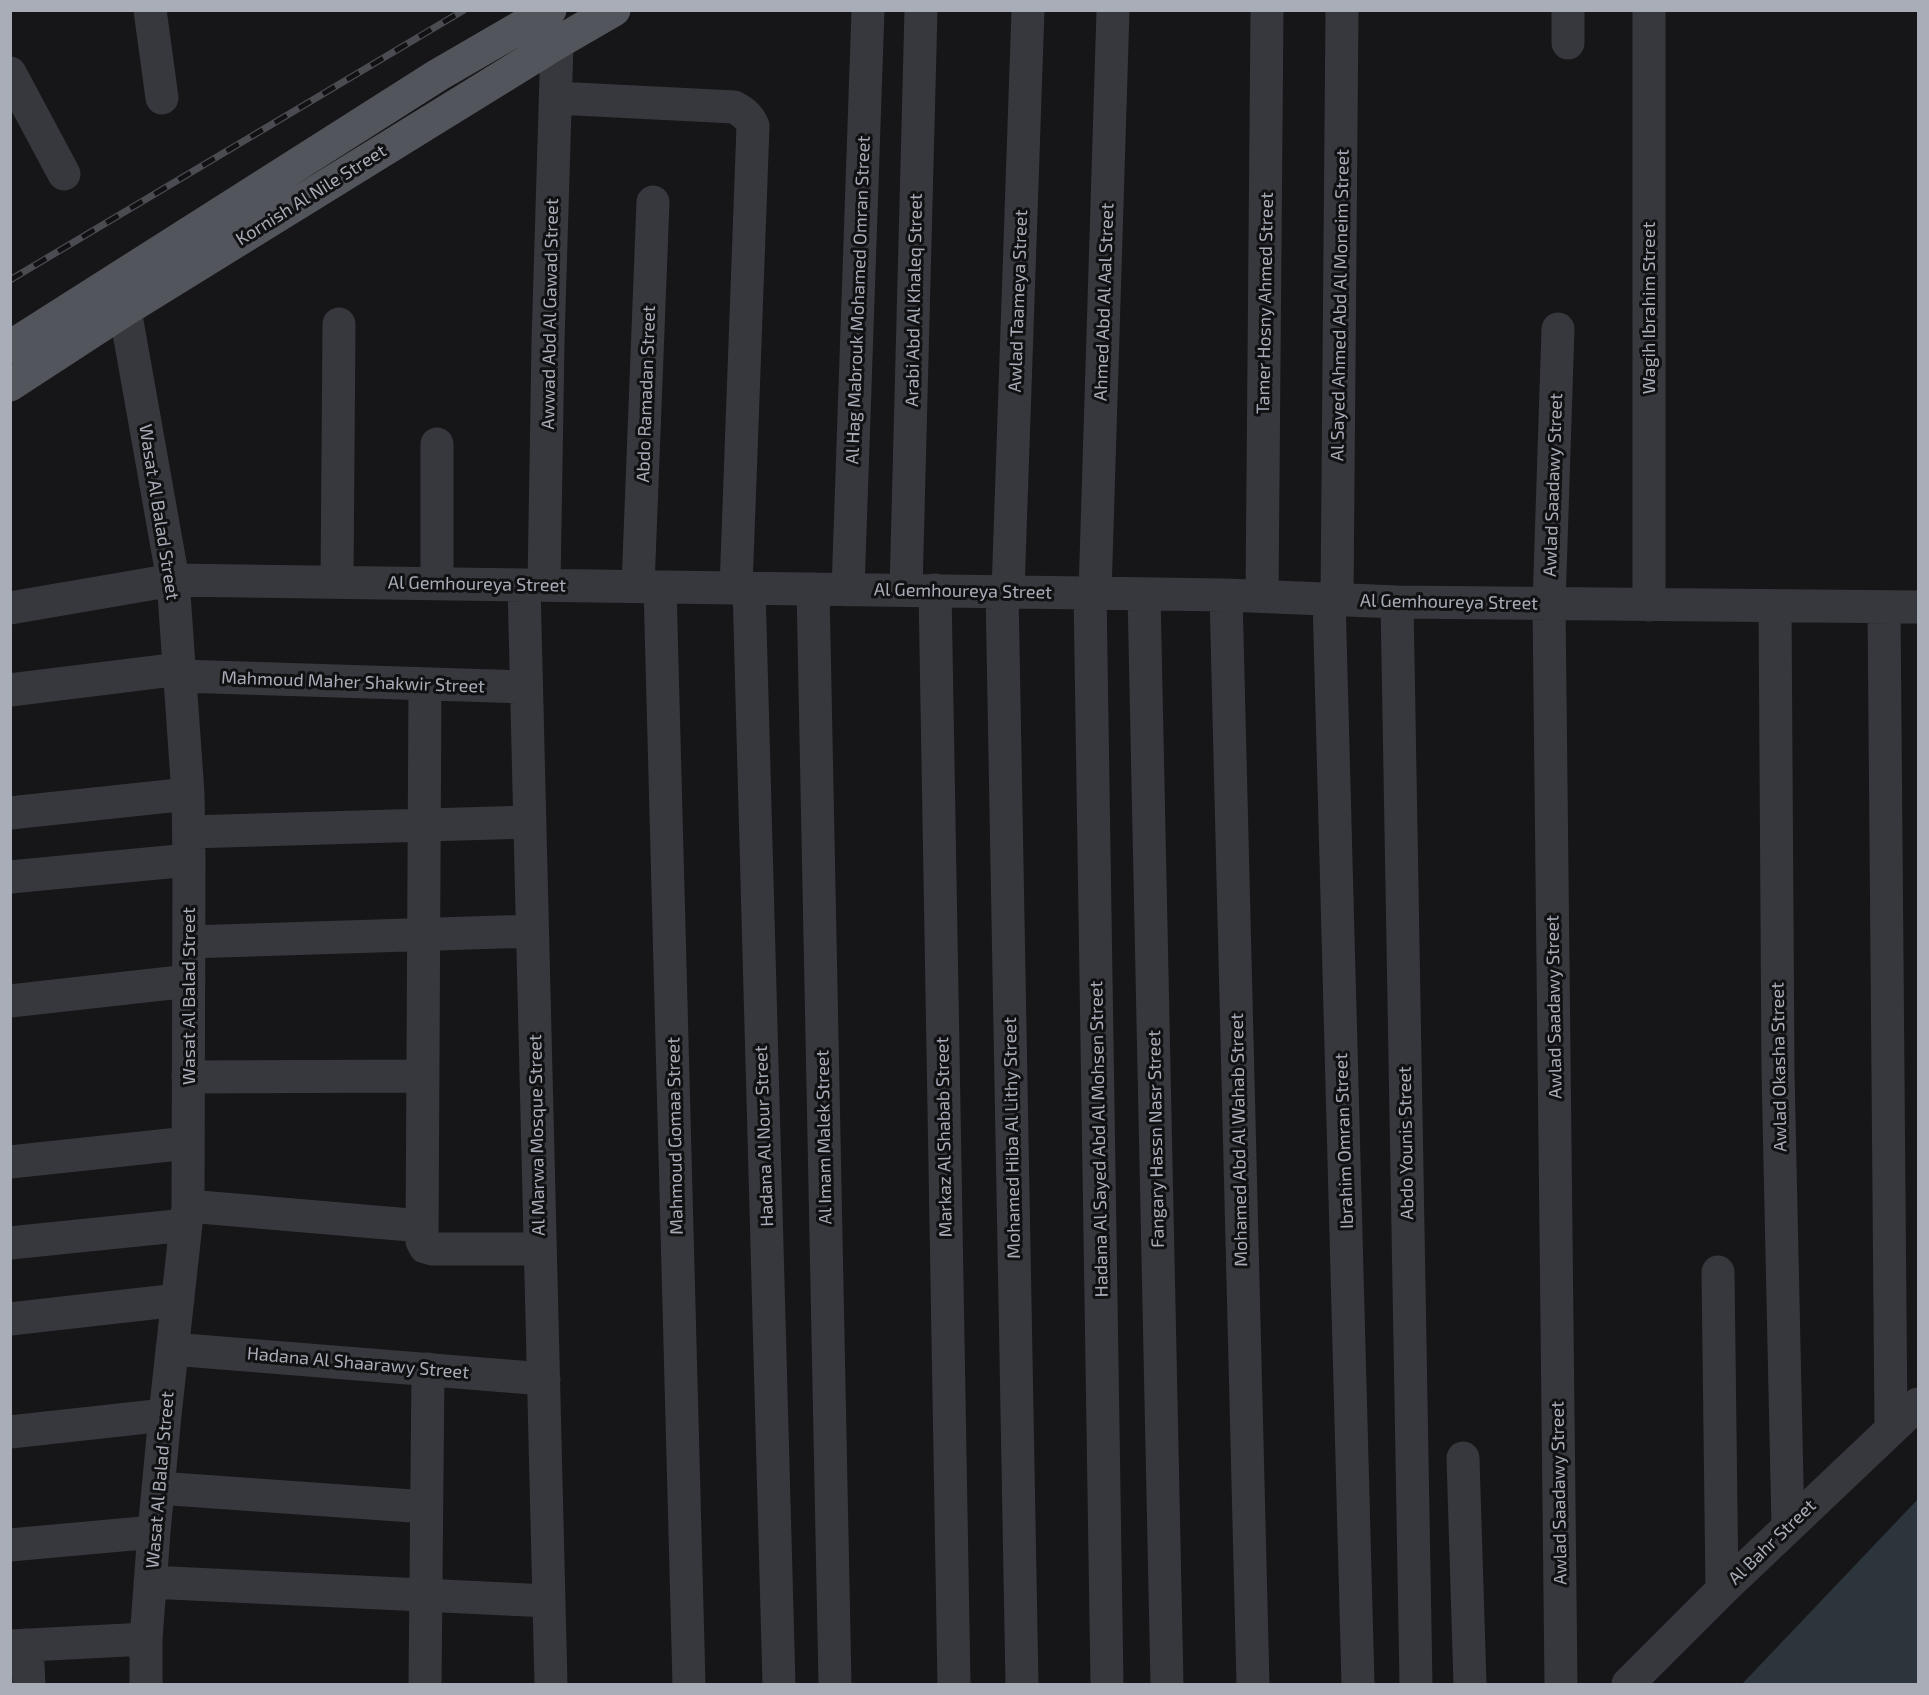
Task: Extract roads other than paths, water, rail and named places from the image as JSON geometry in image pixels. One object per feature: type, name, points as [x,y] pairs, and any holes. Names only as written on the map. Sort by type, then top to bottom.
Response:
[{"type":"main road","name":"Kornish Al Nile Street","points":[[10,347],[438,75],[550,10]]},
{"type":"main road","name":"Kornish Al Nile Street","points":[[10,385],[125,310],[614,10]]},
{"type":"street","points":[[150,10],[162,98]]},
{"type":"street","name":"Al Hag Mabrouk Mohamed Omran Street","points":[[848,590],[868,10]]},
{"type":"street","name":"Arabi Abd Al Khaleq Street","points":[[920,590],[921,10]]},
{"type":"street","name":"Awlad Taameya Street","points":[[1005,591],[1028,10]]},
{"type":"street","name":"Ahmed Abd Al Aal Street","points":[[1093,593],[1113,10]]},
{"type":"street","name":"Tamer Hosny Ahmed Street","points":[[1262,596],[1267,10]]},
{"type":"street","name":"Al Sayed Ahmed Abd Al Moneim Street","points":[[1333,598],[1342,10]]},
{"type":"street","points":[[1568,10],[1568,43]]},
{"type":"street","name":"Wagih Ibrahim Street","points":[[1649,605],[1650,10]]},
{"type":"street","name":"Awwad Abd Al Gawad Street","points":[[534,585],[548,353],[557,43]]},
{"type":"street","points":[[10,72],[64,174]]},
{"type":"street","name":"Hadana Al Nour Street","points":[[556,98],[734,107],[742,111],[751,120],[753,126],[743,588],[779,1684]]},
{"type":"street","name":"Abdo Ramadan Street","points":[[649,586],[653,202]]},
{"type":"street","name":"Wasat Al Balad Street","points":[[125,310],[173,580],[188,794],[189,846],[187,1216],[154,1532],[146,1639],[146,1684]]},
{"type":"street","points":[[337,582],[339,324]]},
{"type":"street","name":"Awlad Saadawy Street","points":[[1558,329],[1549,604],[1561,1684]]},
{"type":"street","points":[[437,444],[437,584]]},
{"type":"street","name":"Al Gemhoureya Street","points":[[10,608],[173,580],[1005,591],[1262,596],[1397,602],[1918,607]]},
{"type":"street","name":"Al Marwa Mosque Street","points":[[534,585],[526,687],[551,1684]]},
{"type":"street","name":"Mahmoud Gomaa Street","points":[[649,586],[689,1684]]},
{"type":"street","name":"Al Imam Malek Street","points":[[813,589],[835,1684]]},
{"type":"street","name":"Markaz Al Shabab Street","points":[[920,590],[954,1684]]},
{"type":"street","name":"Mohamed Hiba Al Lithy Street","points":[[1005,591],[1022,1684]]},
{"type":"street","name":"Hadana Al Sayed Abd Al Mohsen Street","points":[[1093,593],[1107,1684]]},
{"type":"street","name":"Fangary Hassn Nasr Street","points":[[1144,594],[1167,1684]]},
{"type":"street","name":"Mohamed Abd Al Wahab Street","points":[[1226,595],[1253,1684]]},
{"type":"street","name":"Ibrahim Omran Street","points":[[1333,598],[1358,1684]]},
{"type":"street","name":"Abdo Younis Street","points":[[1397,602],[1416,1684]]},
{"type":"street","name":"Awlad Okasha Street","points":[[1775,606],[1778,1072],[1788,1527]]},
{"type":"street","points":[[1884,607],[1891,1429]]},
{"type":"street","name":"Mahmoud Maher Shakwir Street","points":[[10,690],[180,672],[526,687]]},
{"type":"street","points":[[425,684],[422,1241],[428,1249],[540,1250]]},
{"type":"street","points":[[10,813],[188,794]]},
{"type":"street","points":[[10,877],[189,846],[424,825],[529,822]]},
{"type":"street","points":[[189,942],[532,931]]},
{"type":"street","points":[[10,1001],[189,981]]},
{"type":"street","points":[[188,1077],[423,1076]]},
{"type":"street","points":[[10,1162],[188,1143]]},
{"type":"street","points":[[10,1243],[187,1216],[422,1226]]},
{"type":"street","points":[[1718,1272],[1722,1590]]},
{"type":"street","points":[[10,1319],[178,1300]]},
{"type":"street","name":"Hadana Al Shaarawy Street","points":[[172,1349],[544,1379]]},
{"type":"street","points":[[425,1684],[428,1369]]},
{"type":"street","name":"Al Bahr Street","points":[[1628,1684],[1722,1590],[1918,1404]]},
{"type":"street","points":[[10,1432],[165,1415]]},
{"type":"street","points":[[1463,1458],[1470,1684]]},
{"type":"street","points":[[158,1488],[426,1507]]},
{"type":"street","points":[[10,1545],[154,1532]]},
{"type":"street","points":[[150,1582],[548,1601]]},
{"type":"street","points":[[29,1684],[19,1646],[146,1639]]},
{"type":"railway","points":[[10,280],[464,10]]}]
